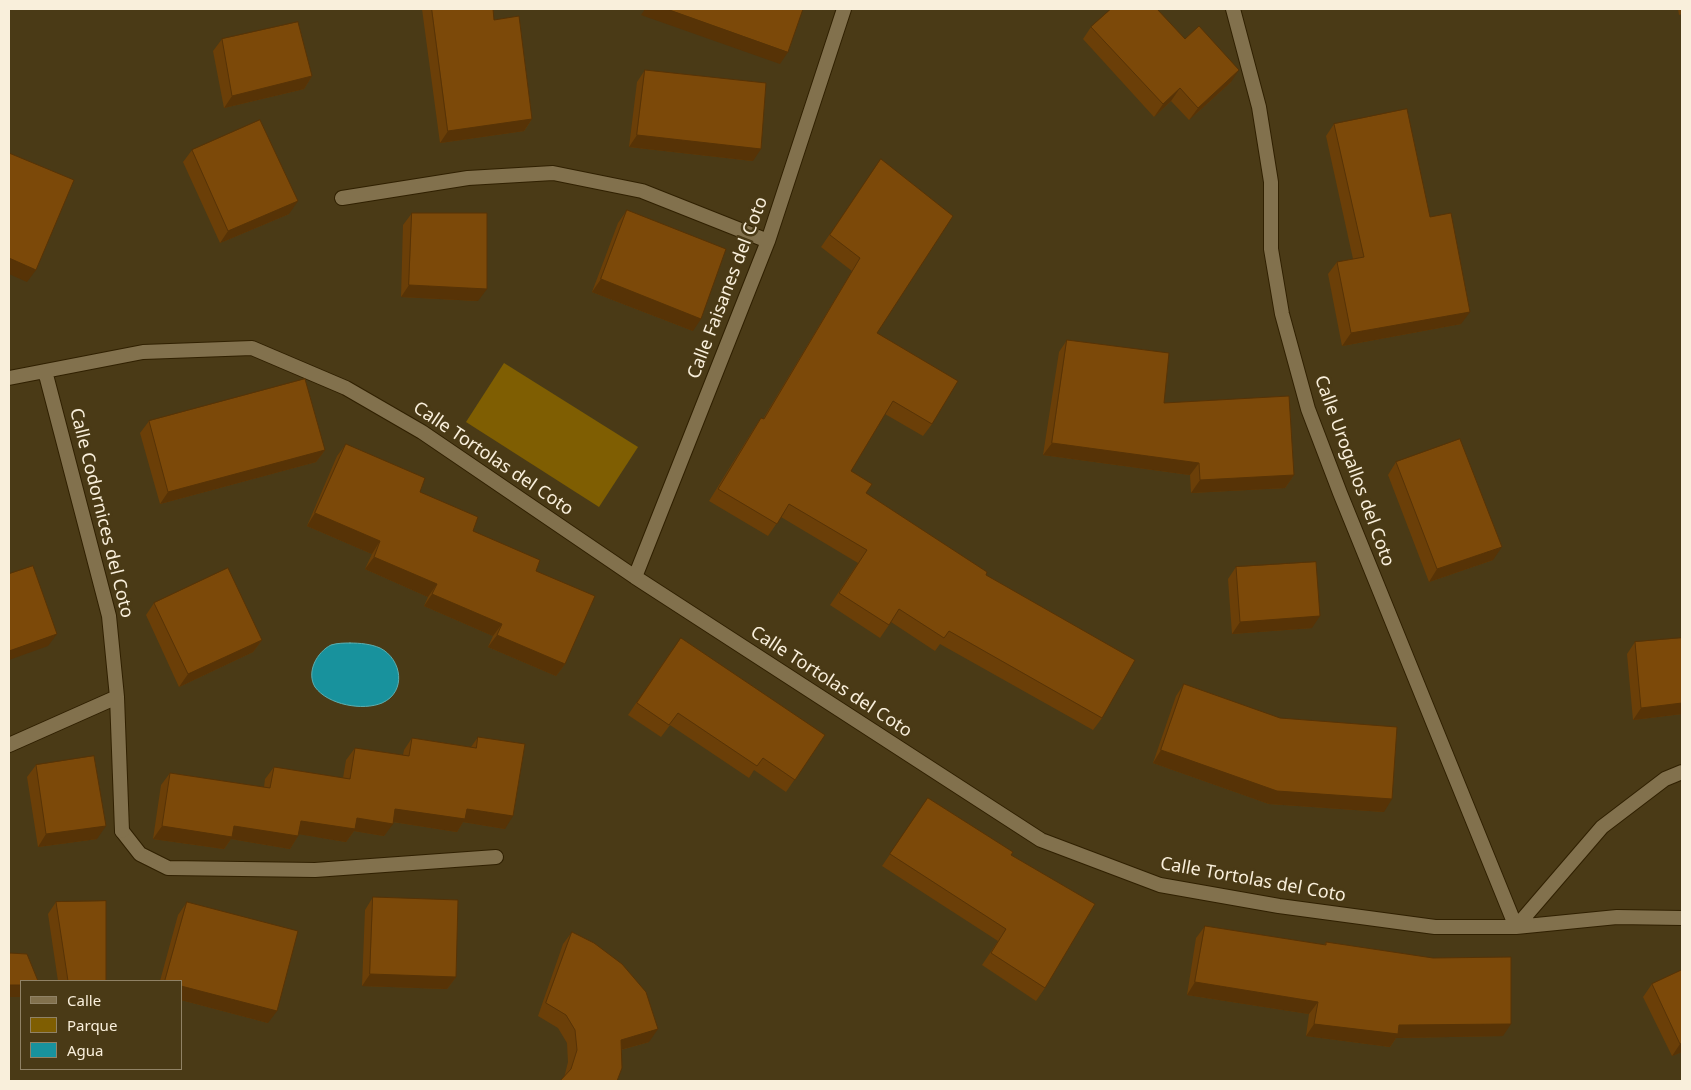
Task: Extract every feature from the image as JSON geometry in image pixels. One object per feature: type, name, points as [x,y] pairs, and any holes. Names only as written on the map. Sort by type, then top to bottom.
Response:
[{"type":"street","name":"Calle Faisanes del Coto","points":[[635,577],[768,241],[844,9]]},
{"type":"street","name":"Calle Urogallos del Coto","points":[[1233,9],[1259,107],[1271,182],[1270,249],[1282,314],[1308,409],[1340,493],[1516,927]]},
{"type":"street","points":[[342,198],[468,178],[553,173],[642,191],[768,241]]},
{"type":"street","name":"Calle Tortolas del Coto","points":[[9,378],[143,352],[252,348],[346,388],[422,432],[635,577],[1041,840],[1160,886],[1279,906],[1435,928],[1516,927],[1617,916],[1682,918]]},
{"type":"street","name":"Calle Codornices del Coto","points":[[45,371],[109,616],[117,697],[122,831],[140,854],[168,868],[315,870],[496,856]]},
{"type":"street","points":[[9,745],[117,697]]},
{"type":"street","points":[[1516,927],[1602,827],[1665,779],[1682,772]]},
{"type":"green space","points":[[504,363],[638,447],[599,507],[466,422]]},
{"type":"water","points":[[350,643],[380,648],[393,660],[399,676],[398,684],[390,698],[374,705],[346,705],[328,698],[315,687],[312,669],[317,657],[331,645]]},
{"type":"building","points":[[432,9],[493,9],[494,20],[519,16],[532,119],[448,131]]},
{"type":"building","points":[[667,9],[803,9],[788,52]]},
{"type":"building","points":[[1111,9],[1157,9],[1185,39],[1199,26],[1239,70],[1198,108],[1180,88],[1163,104],[1091,27]]},
{"type":"building","points":[[298,22],[312,76],[232,96],[222,39]]},
{"type":"building","points":[[645,70],[766,83],[761,149],[637,135]]},
{"type":"building","points":[[1407,109],[1430,217],[1451,213],[1470,312],[1351,333],[1337,262],[1364,257],[1334,124]]},
{"type":"building","points":[[260,120],[298,201],[228,231],[192,150]]},
{"type":"building","points":[[9,153],[74,180],[36,270],[9,258]]},
{"type":"building","points":[[881,159],[953,216],[877,333],[958,381],[932,424],[893,401],[851,471],[872,484],[866,493],[987,572],[986,575],[1135,660],[1102,718],[949,631],[944,638],[899,609],[889,625],[839,593],[867,550],[789,504],[777,524],[718,489],[761,418],[764,419],[860,258],[830,235]]},
{"type":"building","points":[[627,210],[726,249],[701,319],[601,279]]},
{"type":"building","points":[[412,213],[487,213],[487,289],[409,285]]},
{"type":"building","points":[[1067,340],[1169,353],[1164,403],[1289,396],[1294,475],[1200,480],[1199,463],[1052,443]]},
{"type":"building","points":[[305,379],[325,450],[168,492],[149,421]]},
{"type":"building","points":[[1460,439],[1502,547],[1437,569],[1396,462]]},
{"type":"building","points":[[346,444],[425,478],[420,492],[478,517],[473,531],[540,560],[536,571],[595,596],[565,664],[497,635],[502,624],[432,594],[437,584],[374,557],[380,541],[315,513]]},
{"type":"building","points":[[1316,562],[1320,616],[1240,622],[1236,567]]},
{"type":"building","points":[[33,566],[57,634],[9,651],[9,574]]},
{"type":"building","points":[[228,568],[262,640],[188,674],[154,603]]},
{"type":"building","points":[[681,638],[825,735],[795,780],[763,758],[757,766],[678,713],[669,725],[637,703]]},
{"type":"building","points":[[1682,638],[1682,703],[1641,708],[1635,642]]},
{"type":"building","points":[[1184,684],[1280,718],[1397,727],[1392,799],[1277,791],[1161,750]]},
{"type":"building","points":[[478,737],[525,744],[513,816],[467,809],[465,819],[395,809],[393,824],[357,818],[355,829],[301,821],[298,836],[234,826],[232,837],[162,826],[170,773],[270,788],[274,767],[350,779],[355,748],[409,756],[412,738],[476,748]]},
{"type":"building","points":[[94,756],[106,826],[46,834],[36,765]]},
{"type":"building","points":[[928,798],[1013,852],[1011,855],[1095,904],[1045,988],[991,953],[1006,929],[890,854]]},
{"type":"building","points":[[373,897],[458,900],[456,977],[370,974]]},
{"type":"building","points":[[106,901],[106,980],[68,980],[56,902]]},
{"type":"building","points":[[187,902],[298,931],[277,1011],[182,986],[182,980],[165,980]]},
{"type":"building","points":[[1205,926],[1326,945],[1326,942],[1433,958],[1511,957],[1511,1024],[1399,1025],[1398,1034],[1314,1024],[1318,1002],[1195,982]]},
{"type":"building","points":[[572,932],[594,943],[622,964],[646,992],[658,1029],[621,1040],[622,1068],[617,1081],[560,1081],[571,1069],[577,1050],[575,1030],[566,1015],[546,1003]]},
{"type":"building","points":[[9,953],[27,954],[38,980],[20,980],[20,985],[9,985]]},
{"type":"building","points":[[1682,970],[1682,1043],[1680,1044],[1652,984]]}]
